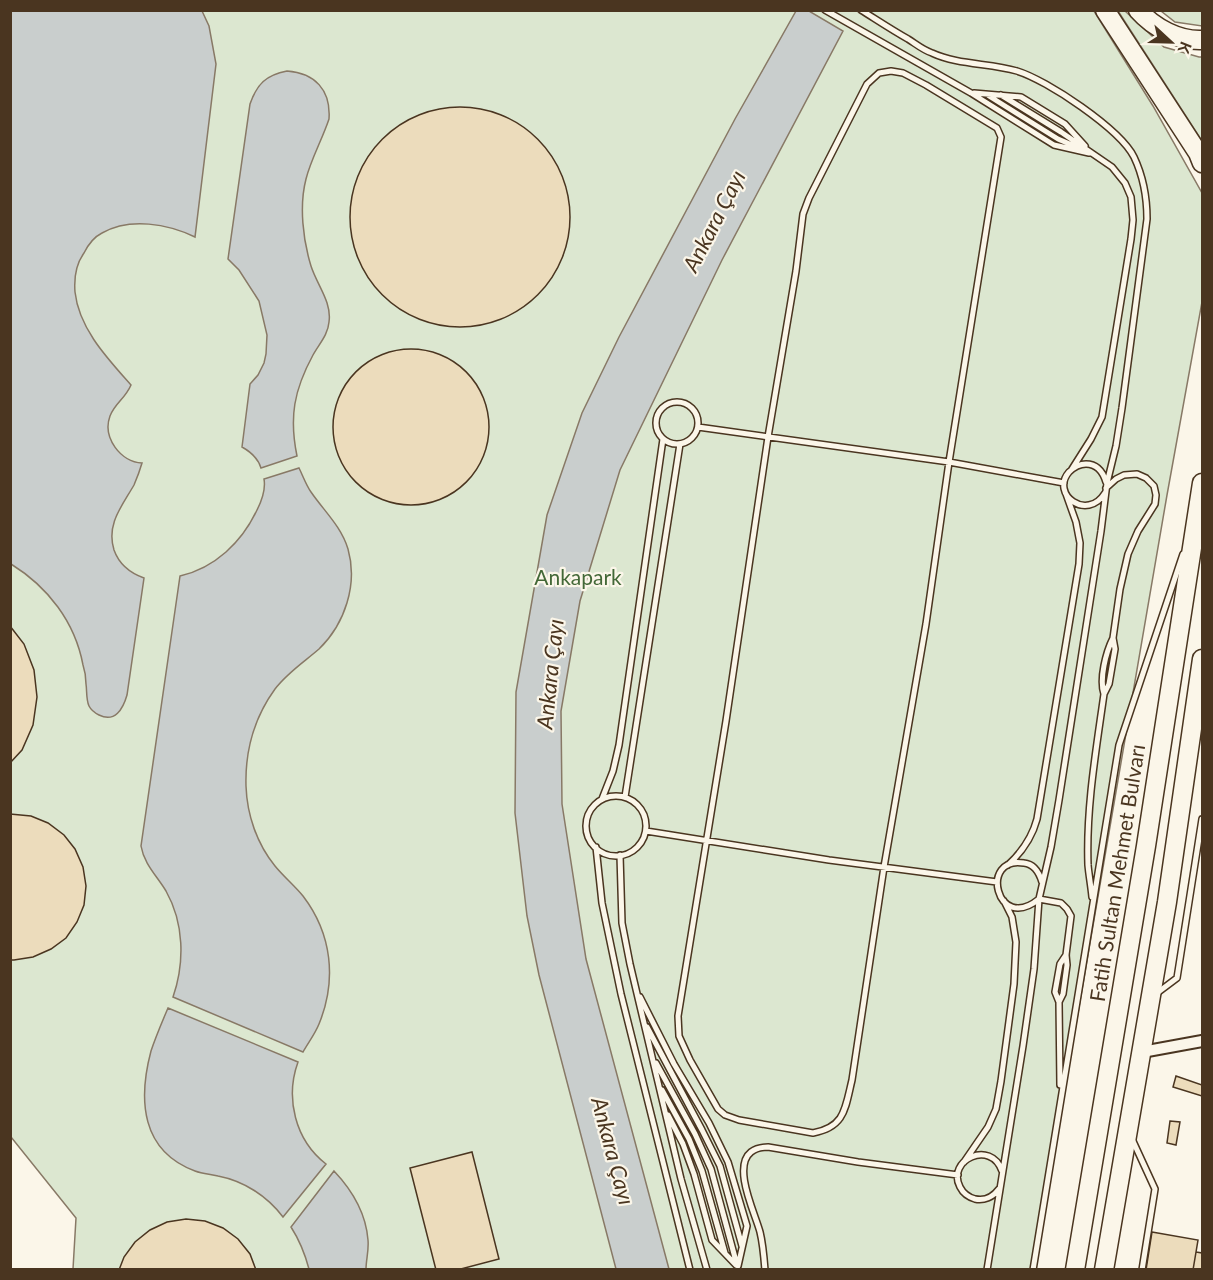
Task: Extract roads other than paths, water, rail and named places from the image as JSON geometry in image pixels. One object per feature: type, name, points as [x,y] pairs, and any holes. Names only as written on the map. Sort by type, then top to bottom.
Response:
[{"type":"highway","points":[[1105,10],[1203,163]]},
{"type":"highway","points":[[1138,10],[1162,31],[1193,40],[1203,40]]},
{"type":"highway","name":"Fatih Sultan Mehmet Bulvarı","points":[[1075,1269],[1146,846],[1203,483]]},
{"type":"highway","points":[[1104,1269],[1167,902],[1202,669]]},
{"type":"street","points":[[1142,1052],[1203,1041]]},
{"type":"lane","points":[[825,10],[971,93],[1054,146],[1092,154]]},
{"type":"lane","points":[[861,10],[930,53],[947,59],[1017,71],[1042,82],[1101,122],[1119,138],[1133,156],[1141,177],[1147,206],[1122,408],[1106,488],[1059,800],[1039,899],[1034,969],[987,1269]]},
{"type":"lane","points":[[891,71],[903,73],[926,85],[998,128],[1001,137],[949,462],[926,624],[884,867],[848,1097],[835,1125],[824,1131],[813,1133],[739,1120],[725,1115],[718,1109],[690,1060],[680,1036],[678,1016],[726,721],[803,214],[867,84],[879,73],[891,71]]},
{"type":"lane","points":[[971,93],[1001,95],[1061,132],[1112,167],[1125,183],[1131,197],[1133,220],[1102,417],[1072,469]]},
{"type":"lane","points":[[986,94],[1058,139],[1092,154]]},
{"type":"lane","points":[[672,403],[685,404],[696,413],[698,427],[691,439],[680,444],[672,444],[663,439],[657,430],[657,417],[665,406],[672,403]]},
{"type":"lane","points":[[698,427],[949,462],[1064,483]]},
{"type":"lane","points":[[602,799],[613,771],[619,745],[663,439]]},
{"type":"lane","points":[[625,797],[680,444]]},
{"type":"lane","points":[[1008,865],[1027,844],[1037,819],[1079,564],[1080,543],[1064,483],[1067,474],[1072,469],[1085,464],[1098,468],[1102,473],[1106,488]]},
{"type":"lane","points":[[1066,494],[1076,504],[1090,506],[1101,498],[1106,488],[1116,479],[1124,475],[1137,474],[1146,478],[1154,486],[1156,495],[1155,504],[1138,531],[1128,554],[1120,589],[1113,638],[1115,649],[1109,684],[1104,694],[1089,818],[1088,866],[1093,903]]},
{"type":"lane","points":[[1033,1269],[1119,745],[1199,504]]},
{"type":"lane","points":[[611,796],[625,797],[631,799],[644,813],[646,831],[642,842],[635,850],[616,856],[607,854],[591,842],[586,823],[594,806],[602,799],[611,796]]},
{"type":"lane","points":[[1151,998],[1177,978],[1203,819]]},
{"type":"lane","points":[[646,831],[997,882]]},
{"type":"lane","points":[[596,847],[602,903],[621,994],[690,1269]]},
{"type":"lane","points":[[620,855],[622,923],[657,1082],[681,1179],[707,1269]]},
{"type":"lane","points":[[1042,883],[1035,868],[1029,864],[1015,862],[1002,869],[997,889],[999,896],[1010,905],[1024,907],[1039,899],[1062,903],[1071,916],[1066,954],[1068,965],[1059,1002],[1060,1102]]},
{"type":"lane","points":[[1000,1188],[991,1197],[978,1200],[971,1198],[961,1188],[958,1174],[988,1127],[996,1109],[1001,1081],[1014,984],[1016,942],[1012,917],[1004,901]]},
{"type":"lane","points":[[636,989],[728,1162],[747,1226],[738,1268]]},
{"type":"lane","points":[[644,1021],[720,1166],[742,1247]]},
{"type":"lane","points":[[652,1057],[695,1134],[711,1169],[738,1268]]},
{"type":"lane","points":[[657,1082],[689,1139],[702,1171],[725,1253]]},
{"type":"lane","points":[[664,1106],[683,1144],[694,1174],[712,1240],[738,1268]]},
{"type":"lane","points":[[1128,1132],[1155,1189],[1142,1269]]},
{"type":"lane","points":[[765,1269],[760,1233],[744,1181],[744,1164],[747,1155],[758,1148],[768,1147],[858,1162],[958,1174]]},
{"type":"lane","points":[[964,1162],[969,1157],[983,1154],[996,1160],[1003,1173]]},
{"type":"water","points":[[10,11],[202,11],[209,26],[216,64],[195,237],[184,232],[149,224],[113,228],[99,235],[92,242],[81,257],[76,272],[75,292],[88,331],[131,385],[110,416],[108,424],[111,440],[127,458],[142,463],[134,485],[116,516],[112,532],[114,550],[119,560],[130,571],[144,578],[127,695],[121,710],[110,717],[98,714],[89,706],[85,672],[79,649],[74,634],[58,607],[37,583],[11,564]]},
{"type":"water","name":"Ankara Çayı","points":[[796,11],[809,11],[843,31],[722,260],[620,470],[580,601],[561,711],[562,804],[586,959],[669,1269],[616,1269],[539,975],[527,916],[515,813],[516,692],[547,515],[582,413],[619,337],[735,119]]},
{"type":"water","points":[[287,71],[297,72],[313,79],[324,92],[329,109],[329,119],[306,179],[302,212],[308,256],[328,307],[329,322],[297,392],[293,429],[297,456],[261,468],[254,456],[242,447],[250,384],[264,363],[267,335],[259,301],[239,270],[228,259],[250,104],[263,82],[273,75]]},
{"type":"water","points":[[299,468],[309,489],[337,526],[345,541],[351,562],[350,589],[342,616],[328,639],[280,683],[261,711],[249,748],[246,786],[248,808],[258,839],[275,866],[303,896],[313,911],[326,942],[329,974],[325,1007],[319,1024],[303,1052],[173,997],[180,970],[179,929],[172,903],[148,864],[141,846],[180,576],[205,567],[216,560],[244,533],[262,499],[264,479]]},
{"type":"water","points":[[168,1008],[298,1062],[293,1090],[295,1118],[307,1143],[326,1164],[283,1217],[262,1196],[246,1186],[228,1178],[195,1171],[177,1162],[164,1151],[154,1137],[145,1105],[147,1069],[151,1051]]},
{"type":"water","points":[[334,1171],[352,1194],[367,1230],[366,1269],[309,1269],[302,1248],[291,1227]]},
{"type":"park label","name":"Ankapark","points":[[578,578]]}]
